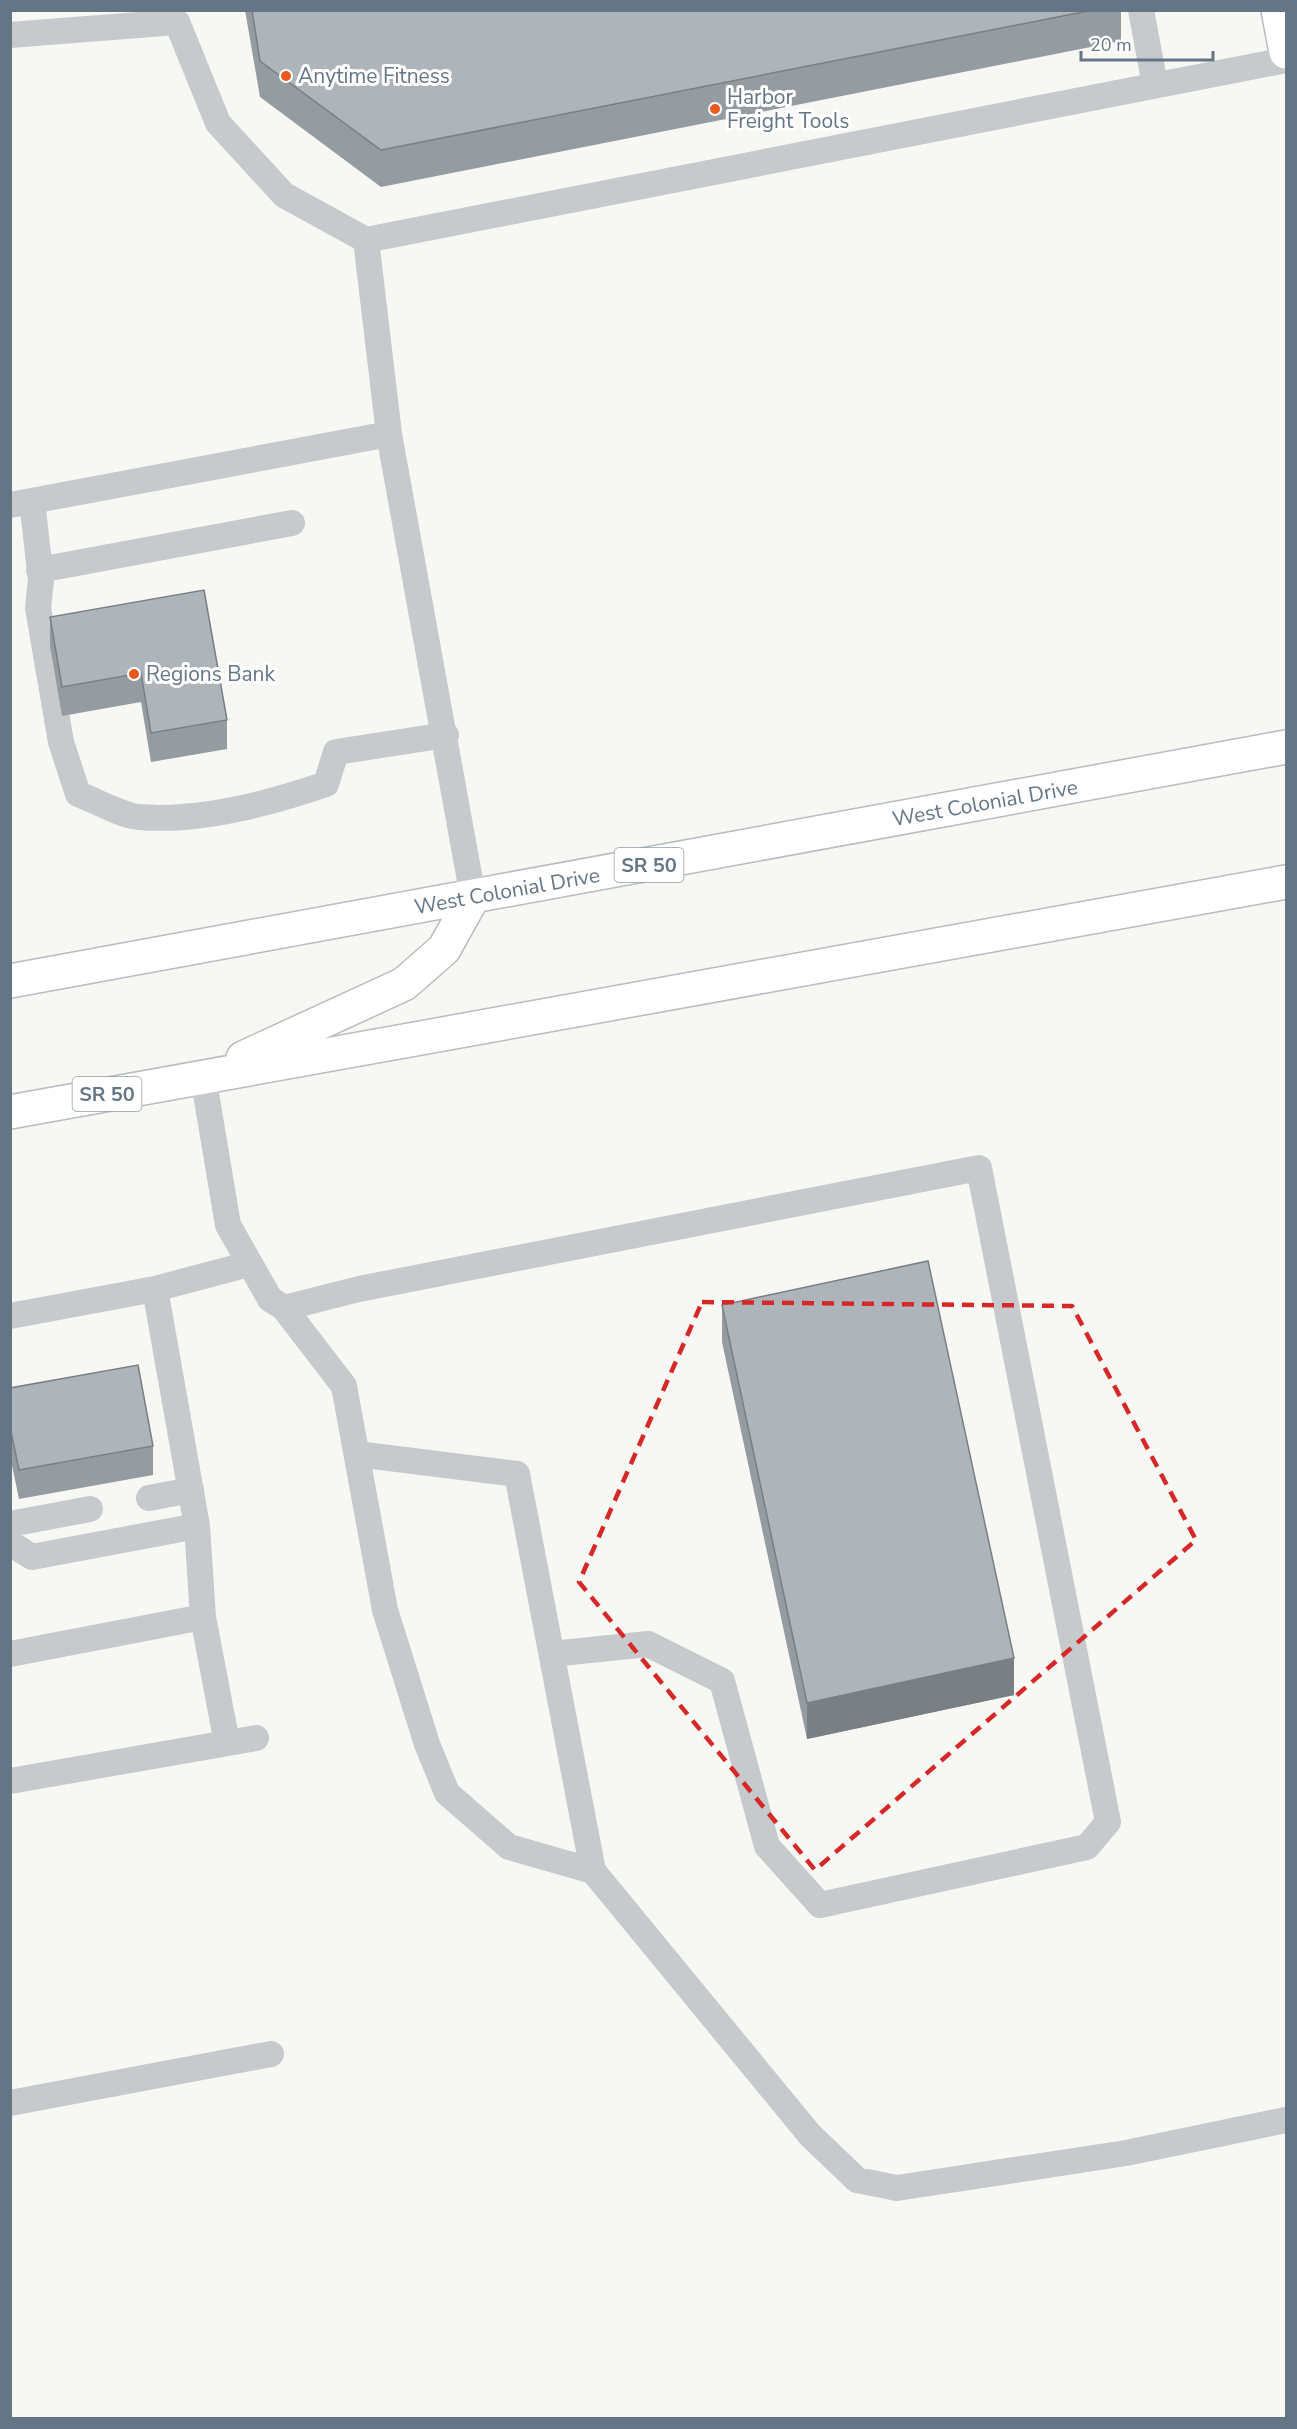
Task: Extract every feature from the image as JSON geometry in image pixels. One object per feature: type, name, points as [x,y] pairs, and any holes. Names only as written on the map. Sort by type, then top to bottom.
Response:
[{"type":"main road","points":[[1278,10],[1287,52]]},
{"type":"main road","name":"West Colonial Drive","points":[[10,981],[1287,747]]},
{"type":"main road","name":"SR 50","points":[[10,1112],[203,1076],[645,1000],[1287,882]]},
{"type":"main road","points":[[203,1076],[404,984],[444,949],[473,897]]},
{"type":"lane","points":[[1142,10],[1155,85]]},
{"type":"lane","points":[[10,35],[177,22],[218,123],[284,195],[366,240],[1287,60]]},
{"type":"lane","points":[[366,240],[389,434],[446,735],[473,897]]},
{"type":"lane","points":[[389,434],[21,503],[39,570],[38,608],[61,742],[78,794],[137,817],[193,815],[293,795],[326,784],[336,752],[446,735]]},
{"type":"lane","points":[[39,570],[292,523]]},
{"type":"lane","points":[[203,1076],[228,1225],[270,1299],[284,1308],[344,1386],[385,1610],[427,1744],[447,1793],[508,1847],[593,1871]]},
{"type":"lane","points":[[284,1308],[359,1289],[979,1168],[1108,1822],[1087,1848],[819,1905],[767,1846],[722,1681],[648,1644],[552,1654]]},
{"type":"lane","points":[[10,1316],[155,1289],[249,1264]]},
{"type":"lane","points":[[155,1289],[197,1526],[204,1617],[227,1743]]},
{"type":"lane","points":[[357,1454],[518,1474],[593,1871],[810,2135],[857,2180],[897,2188],[1126,2152],[1287,2120]]},
{"type":"lane","points":[[149,1498],[191,1490]]},
{"type":"lane","points":[[10,1524],[90,1509]]},
{"type":"lane","points":[[10,1543],[32,1557],[197,1526]]},
{"type":"lane","points":[[10,1654],[204,1617]]},
{"type":"lane","points":[[10,1781],[256,1738]]},
{"type":"lane","points":[[10,2103],[271,2054]]},
{"type":"highlighted area","points":[[702,1302],[1072,1306],[1196,1540],[815,1870],[579,1582]]},
{"type":"building","points":[[252,10],[1093,10],[381,150],[260,61]]},
{"type":"building","name":"Regions Bank","points":[[204,590],[227,720],[151,733],[141,673],[62,687],[50,617]]},
{"type":"building","points":[[928,1261],[1014,1658],[807,1703],[722,1305]]},
{"type":"building","points":[[138,1365],[153,1446],[19,1470],[10,1427],[10,1388]]},
{"type":"place","name":"Anytime Fitness","points":[[286,76]]},
{"type":"place","name":"Harbor Freight Tools","points":[[715,109]]},
{"type":"place","name":"Regions Bank","points":[[134,674]]}]
